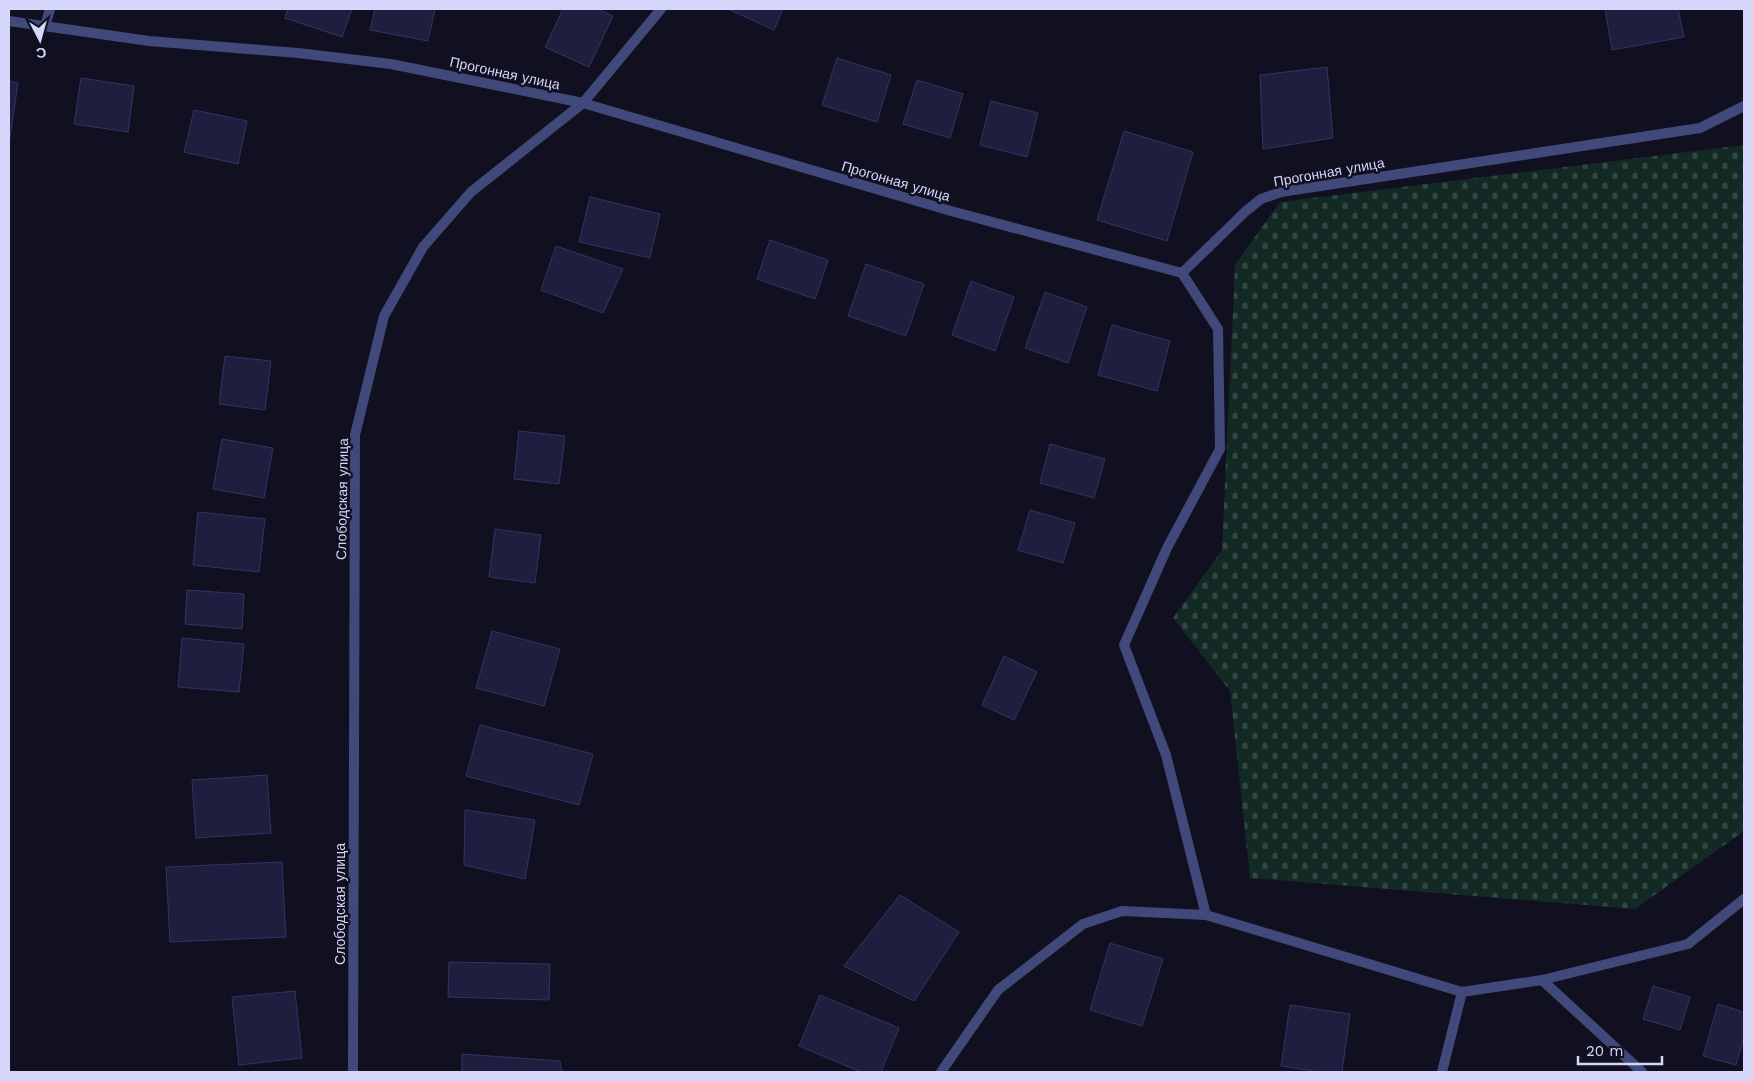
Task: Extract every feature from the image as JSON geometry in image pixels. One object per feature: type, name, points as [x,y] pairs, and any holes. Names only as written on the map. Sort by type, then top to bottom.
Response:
[{"type":"street","points":[[45,26],[50,9]]},
{"type":"street","name":"Слободская улица","points":[[353,1072],[355,435],[384,316],[423,247],[471,192],[583,103],[661,9]]},
{"type":"street","name":"Прогонная улица","points":[[9,21],[149,41],[298,53],[391,64],[583,103],[951,211],[1182,273],[1246,211],[1261,200],[1281,192],[1700,128],[1744,106]]},
{"type":"street","points":[[1182,273],[1218,330],[1220,448],[1167,548],[1124,645],[1166,755],[1206,915]]},
{"type":"street","points":[[941,1072],[998,990],[1083,924],[1122,911],[1206,915],[1462,992],[1542,980],[1688,944],[1744,899]]},
{"type":"street","points":[[1542,980],[1642,1072]]},
{"type":"street","points":[[1442,1072],[1462,992]]},
{"type":"green space","points":[[1744,145],[1744,831],[1635,909],[1250,878],[1230,691],[1173,618],[1222,550],[1235,265],[1280,202]]},
{"type":"building","points":[[288,9],[352,9],[342,37],[285,18]]},
{"type":"building","points":[[375,9],[435,9],[428,41],[370,30]]},
{"type":"building","points":[[563,9],[597,9],[613,16],[589,67],[545,47]]},
{"type":"building","points":[[728,9],[783,9],[774,30]]},
{"type":"building","points":[[1605,9],[1678,9],[1684,37],[1612,50]]},
{"type":"building","points":[[837,58],[891,75],[877,122],[822,105]]},
{"type":"building","points":[[1327,67],[1333,138],[1263,149],[1260,75]]},
{"type":"building","points":[[81,78],[134,86],[128,132],[74,124]]},
{"type":"building","points":[[917,80],[963,94],[950,138],[903,124]]},
{"type":"building","points":[[9,81],[18,83],[9,144]]},
{"type":"building","points":[[991,101],[1038,113],[1027,157],[980,145]]},
{"type":"building","points":[[194,110],[247,121],[238,164],[184,152]]},
{"type":"building","points":[[1124,131],[1193,152],[1167,241],[1097,220]]},
{"type":"building","points":[[590,197],[660,214],[650,258],[579,242]]},
{"type":"building","points":[[770,240],[828,260],[815,299],[757,279]]},
{"type":"building","points":[[556,246],[623,269],[603,313],[541,290]]},
{"type":"building","points":[[866,264],[924,284],[906,336],[848,316]]},
{"type":"building","points":[[971,281],[1014,297],[995,351],[952,335]]},
{"type":"building","points":[[1045,292],[1087,307],[1068,363],[1025,348]]},
{"type":"building","points":[[1112,325],[1170,341],[1157,391],[1098,375]]},
{"type":"building","points":[[225,356],[271,361],[265,410],[219,404]]},
{"type":"building","points":[[519,431],[565,436],[559,484],[514,479]]},
{"type":"building","points":[[222,439],[273,448],[264,498],[213,489]]},
{"type":"building","points":[[1050,444],[1105,459],[1094,498],[1040,483]]},
{"type":"building","points":[[1030,510],[1075,523],[1063,563],[1018,550]]},
{"type":"building","points":[[198,512],[265,519],[259,572],[193,565]]},
{"type":"building","points":[[495,529],[541,535],[535,583],[489,577]]},
{"type":"building","points":[[187,590],[244,594],[242,629],[185,624]]},
{"type":"building","points":[[492,631],[560,649],[544,706],[476,688]]},
{"type":"building","points":[[182,638],[244,644],[239,692],[178,687]]},
{"type":"building","points":[[1004,656],[1037,672],[1014,720],[982,705]]},
{"type":"building","points":[[480,725],[593,754],[579,805],[466,776]]},
{"type":"building","points":[[267,775],[271,833],[196,838],[192,780]]},
{"type":"building","points":[[465,810],[535,820],[525,879],[464,865]]},
{"type":"building","points":[[282,862],[286,937],[170,942],[166,867]]},
{"type":"building","points":[[900,895],[959,932],[914,1001],[844,966]]},
{"type":"building","points":[[1110,943],[1163,959],[1142,1026],[1090,1010]]},
{"type":"building","points":[[449,962],[550,964],[549,1000],[448,997]]},
{"type":"building","points":[[1653,986],[1690,997],[1680,1030],[1643,1019]]},
{"type":"building","points":[[295,991],[302,1058],[239,1065],[232,997]]},
{"type":"building","points":[[820,995],[899,1028],[881,1072],[861,1072],[799,1046]]},
{"type":"building","points":[[1718,1004],[1744,1012],[1744,1037],[1736,1065],[1703,1056]]},
{"type":"building","points":[[1290,1005],[1350,1014],[1342,1072],[1320,1072],[1281,1066]]},
{"type":"building","points":[[462,1054],[560,1061],[562,1072],[462,1072]]}]
